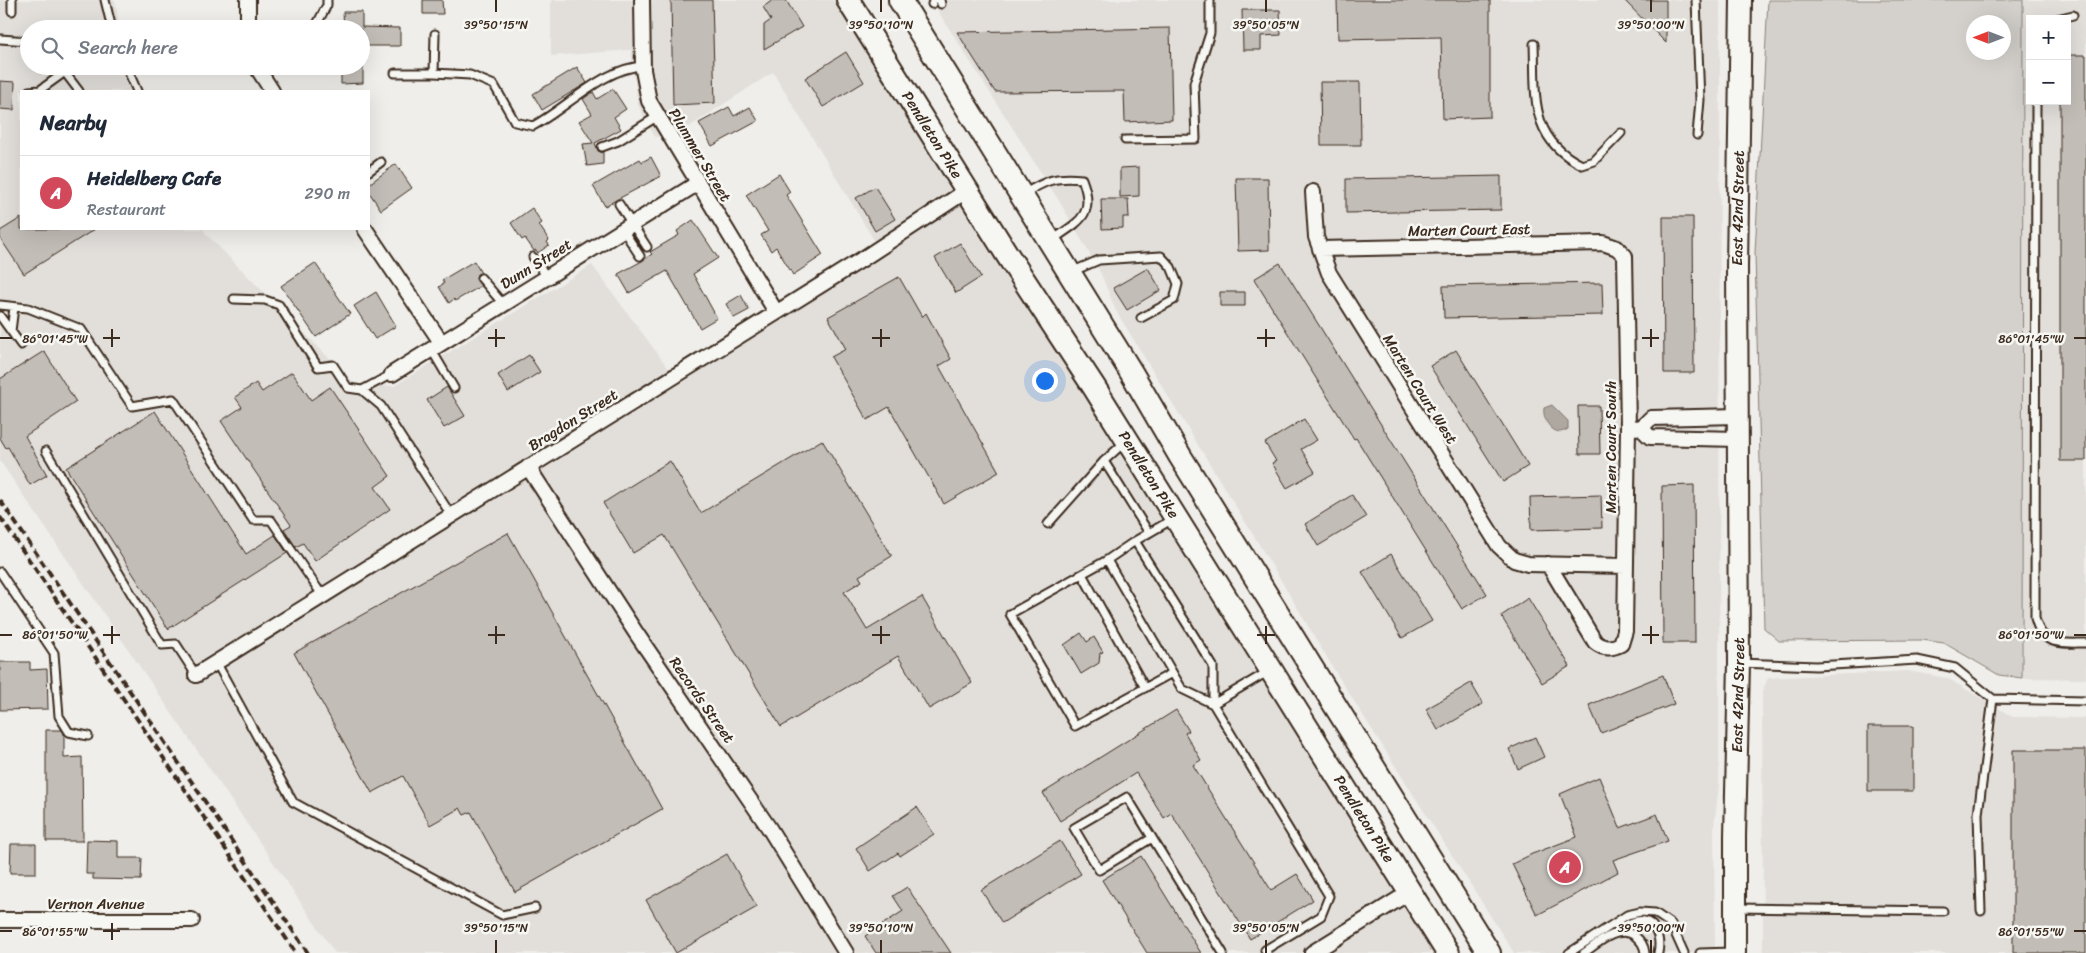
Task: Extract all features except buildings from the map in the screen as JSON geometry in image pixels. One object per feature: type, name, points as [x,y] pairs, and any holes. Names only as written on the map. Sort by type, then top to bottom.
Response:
[{"type":"main road","name":"Pendleton Pike","points":[[848,0],[966,191],[1176,518],[1410,892],[1443,949]]},
{"type":"main road","points":[[900,0],[1069,272],[1190,473],[1490,953]]},
{"type":"street","points":[[248,0],[248,20]]},
{"type":"street","name":"Plummer Street","points":[[642,0],[643,66],[646,95],[776,312]]},
{"type":"street","name":"East 42nd Street","points":[[1735,952],[1735,836],[1739,662],[1737,258],[1741,0]]},
{"type":"street","points":[[262,75],[271,90]]},
{"type":"street","name":"Dunn Street","points":[[392,374],[698,183]]},
{"type":"street","name":"Bragdon Street","points":[[196,675],[966,191]]},
{"type":"street","name":"Marten Court West","points":[[1313,192],[1315,228],[1329,273],[1498,546],[1517,561],[1528,564],[1626,566]]},
{"type":"street","points":[[366,230],[436,345]]},
{"type":"street","name":"Marten Court East","points":[[1320,249],[1603,244],[1617,248]]},
{"type":"street","name":"Marten Court South","points":[[1548,564],[1595,642],[1605,648],[1616,647],[1621,644],[1624,636],[1634,428],[1626,262],[1625,256],[1617,248]]},
{"type":"street","points":[[1634,428],[1651,418],[1738,416]]},
{"type":"street","points":[[1634,428],[1650,437],[1738,439]]},
{"type":"street","name":"Records Street","points":[[528,467],[636,633],[769,828],[846,953]]},
{"type":"street","points":[[1312,953],[1410,892]]},
{"type":"street","name":"Vernon Avenue","points":[[0,920],[192,920]]},
{"type":"lane","points":[[12,0],[12,11]]},
{"type":"lane","points":[[105,0],[110,20]]},
{"type":"lane","points":[[319,20],[327,5],[327,0]]},
{"type":"lane","points":[[1125,140],[1196,139],[1194,83],[1210,33],[1210,0]]},
{"type":"lane","points":[[1696,0],[1700,100],[1697,135]]},
{"type":"lane","points":[[434,34],[434,73]]},
{"type":"lane","points":[[0,39],[20,40]]},
{"type":"lane","points":[[1534,44],[1538,116],[1545,133],[1568,158],[1582,165],[1594,161],[1621,133]]},
{"type":"lane","points":[[395,73],[470,75],[494,86],[515,122],[533,126],[613,72],[629,66],[643,66]]},
{"type":"lane","points":[[40,90],[56,75]]},
{"type":"lane","points":[[67,75],[78,90]]},
{"type":"lane","points":[[130,75],[137,90]]},
{"type":"lane","points":[[2036,105],[2035,618],[2038,629],[2044,637],[2054,642],[2086,642]]},
{"type":"lane","points":[[602,147],[618,141],[658,116]]},
{"type":"lane","points":[[370,170],[381,162]]},
{"type":"lane","points":[[1021,195],[1048,179],[1067,177],[1082,179],[1087,193],[1087,209],[1077,222],[1050,242]]},
{"type":"lane","points":[[619,204],[640,256]]},
{"type":"lane","points":[[627,227],[647,247]]},
{"type":"lane","points":[[1069,272],[1099,260],[1161,256],[1170,267],[1178,284],[1174,300],[1141,318]]},
{"type":"lane","points":[[533,257],[547,277]]},
{"type":"lane","points":[[481,278],[503,304]]},
{"type":"lane","points":[[234,299],[265,300],[278,305],[318,366],[333,365],[348,388],[362,390],[381,406],[451,515]]},
{"type":"lane","points":[[0,305],[28,308],[81,329],[132,406],[173,399],[253,520],[270,520],[322,596]]},
{"type":"lane","points":[[11,331],[14,307]]},
{"type":"lane","points":[[0,316],[21,345]]},
{"type":"lane","points":[[436,345],[454,388]]},
{"type":"lane","points":[[362,390],[392,374]]},
{"type":"lane","points":[[1048,524],[1104,461],[1127,440]]},
{"type":"lane","points":[[46,451],[162,645],[176,644],[196,675]]},
{"type":"lane","points":[[1104,461],[1149,533]]},
{"type":"lane","points":[[1172,672],[1075,726],[1010,614],[1107,560],[1135,541],[1176,518]]},
{"type":"lane","points":[[1135,541],[1213,666],[1213,704],[1329,896],[1321,916],[1265,950],[1267,953]]},
{"type":"lane","points":[[1107,560],[1182,689],[1213,704]]},
{"type":"lane","points":[[0,572],[54,653],[59,716],[69,732],[88,736]]},
{"type":"lane","points":[[1082,574],[1145,688]]},
{"type":"lane","points":[[1739,662],[1816,666],[1917,660],[1955,668],[1993,699],[2086,701]]},
{"type":"lane","points":[[216,662],[294,802],[502,915],[535,908]]},
{"type":"lane","points":[[1213,704],[1271,670]]},
{"type":"lane","points":[[1981,911],[1978,814],[1993,699]]},
{"type":"lane","points":[[1152,838],[1099,870],[1074,828],[1126,797],[1152,838],[1223,953]]},
{"type":"lane","points":[[1736,908],[1944,911]]},
{"type":"lane","points":[[1569,953],[1627,915],[1640,912],[1655,913],[1671,924],[1684,953]]},
{"type":"lane","points":[[1584,953],[1632,922],[1647,922],[1656,929],[1659,939],[1658,953]]},
{"type":"lane","points":[[1614,934],[1623,932],[1632,934],[1641,941],[1645,953]]},
{"type":"lane","points":[[1700,953],[1735,952]]},
{"type":"shaded area","points":[[0,0],[115,0],[118,20],[20,20],[20,75],[134,75],[141,90],[20,90],[20,230],[204,230],[356,385],[394,386],[592,265],[671,372],[875,242],[773,72],[678,134],[655,137],[638,105],[631,50],[551,56],[551,0],[836,0],[1434,953],[335,953],[0,461]]},
{"type":"shaded area","points":[[931,0],[1720,0],[1719,785],[1714,826],[1715,953],[1514,953],[1333,668],[1116,311],[1101,274],[1061,204]]},
{"type":"shaded area","points":[[1768,0],[2023,0],[2022,678],[1999,675],[1944,643],[1922,640],[1779,641],[1764,628],[1755,253]]},
{"type":"shaded area","points":[[2023,0],[2086,0],[2086,679],[2022,678]]},
{"type":"shaded area","points":[[1552,405],[1568,421],[1568,429],[1558,432],[1547,423],[1544,408]]},
{"type":"shaded area","points":[[1908,671],[1947,678],[2013,717],[2086,718],[2086,953],[1763,953],[1762,692],[1768,678]]},
{"type":"railway","points":[[0,500],[308,953]]},
{"type":"railway","points":[[0,517],[296,953]]},
{"type":"place","name":"Heidelberg Cafe","points":[[1565,867]]}]
